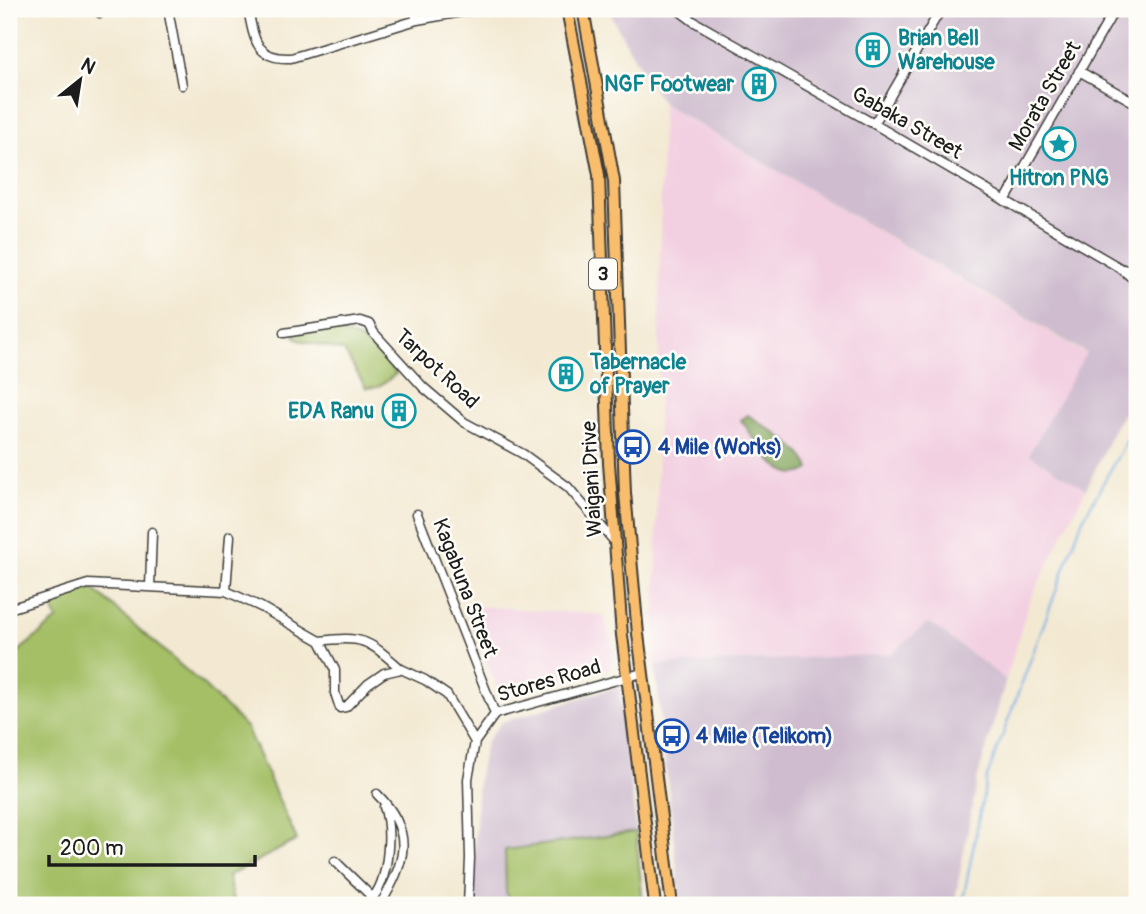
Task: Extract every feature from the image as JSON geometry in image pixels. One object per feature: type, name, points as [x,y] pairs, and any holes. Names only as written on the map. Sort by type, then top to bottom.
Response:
[{"type":"highway","name":"Waigani Drive","points":[[567,9],[599,175],[609,463],[615,542],[626,677],[655,905]]},
{"type":"highway","name":"Waigani Drive","points":[[583,9],[614,181],[625,494],[642,673],[672,905]]},
{"type":"highway","points":[[588,111],[597,108],[586,51],[589,37]]},
{"type":"highway","points":[[600,198],[604,186],[596,127],[605,127]]},
{"type":"highway","points":[[613,512],[622,508],[618,433],[623,423]]},
{"type":"street","points":[[168,9],[182,85]]},
{"type":"street","points":[[248,9],[257,45],[262,52],[270,57],[290,58],[416,20],[479,9]]},
{"type":"street","points":[[414,9],[416,20]]},
{"type":"street","name":"Gabaka Street","points":[[677,9],[693,21],[1120,268],[1137,282]]},
{"type":"street","points":[[874,124],[941,9]]},
{"type":"street","name":"Morata Street","points":[[1005,201],[1115,9]]},
{"type":"street","points":[[1079,71],[1137,104]]},
{"type":"street","name":"Gabaka Street","points":[[1120,268],[1137,273]]},
{"type":"street","name":"Tarpot Road","points":[[284,333],[360,321],[369,324],[423,387],[464,422],[546,469],[568,487],[615,542]]},
{"type":"street","name":"Kagabuna Street","points":[[417,514],[495,714]]},
{"type":"street","points":[[150,587],[152,532]]},
{"type":"street","points":[[226,591],[230,536]]},
{"type":"street","points":[[9,609],[88,584],[226,591],[261,607],[320,641],[335,670],[335,693],[340,708],[346,708],[384,673],[401,669]]},
{"type":"street","points":[[320,641],[346,637],[365,640],[401,669],[425,680],[447,695],[475,742]]},
{"type":"street","name":"Stores Road","points":[[468,905],[468,779],[475,742],[495,714],[642,673]]},
{"type":"street","points":[[360,905],[373,898],[383,878],[388,850],[388,818],[379,796],[389,805],[403,843],[401,866],[380,905]]},
{"type":"street","points":[[335,861],[373,898]]},
{"type":"shaded area","points":[[608,9],[1137,9],[1137,388],[1086,489],[1029,454],[1086,353],[662,103]]},
{"type":"shaded area","points":[[662,103],[1086,354],[1029,454],[1086,489],[1029,602],[1006,680],[929,622],[892,654],[655,665]]},
{"type":"shaded area","points":[[463,605],[604,615],[615,658],[609,668],[500,695]]},
{"type":"shaded area","points":[[929,622],[1006,680],[977,780],[954,905],[681,905],[655,665],[891,654]]},
{"type":"shaded area","points":[[619,686],[645,905],[472,905],[478,781],[486,742],[502,722]]},
{"type":"green space","points":[[332,330],[361,340],[396,374],[378,387],[366,388],[344,351],[299,340],[294,336],[296,333]]},
{"type":"green space","points":[[748,415],[792,446],[810,469],[788,473],[779,468],[762,450],[741,420]]},
{"type":"green space","points":[[91,587],[202,684],[246,727],[297,840],[228,876],[234,905],[9,905],[9,659],[57,620],[50,602]]},
{"type":"green space","points":[[636,832],[643,905],[512,905],[506,892],[505,850]]},
{"type":"waterway","points":[[962,905],[987,777],[1082,521],[1137,422]]},
{"type":"place","name":"Brian Bell Warehouse","points":[[873,50]]},
{"type":"place","name":"NGF Footwear","points":[[759,84]]},
{"type":"place","name":"Hitron PNG","points":[[1059,144]]},
{"type":"place","name":"Tabernacle of Prayer","points":[[566,374]]},
{"type":"place","name":"EDA Ranu","points":[[399,411]]},
{"type":"place","name":"4 Mile (Works)","points":[[633,447]]},
{"type":"place","name":"4 Mile (Telikom)","points":[[672,736]]}]
